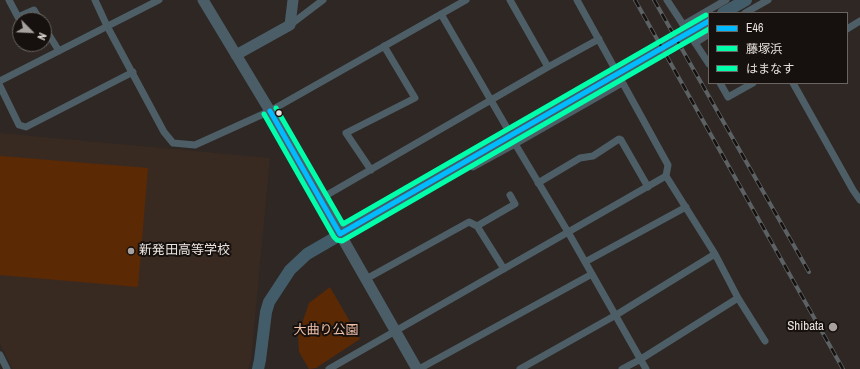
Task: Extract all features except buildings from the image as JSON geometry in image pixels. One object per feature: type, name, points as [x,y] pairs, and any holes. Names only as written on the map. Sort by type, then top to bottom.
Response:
[{"type":"main road","points":[[726,12],[746,0]]},
{"type":"main road","points":[[258,369],[266,312],[269,302],[290,270],[307,254],[510,138],[708,22]]},
{"type":"street","points":[[9,0],[15,12]]},
{"type":"street","points":[[95,0],[157,120],[174,143],[195,145],[270,111],[466,0]]},
{"type":"street","points":[[141,0],[144,7]]},
{"type":"street","points":[[0,81],[159,0]]},
{"type":"street","points":[[203,0],[270,111],[418,369],[592,274]]},
{"type":"street","points":[[290,24],[293,0]]},
{"type":"street","points":[[236,55],[290,24],[323,0]]},
{"type":"street","points":[[510,0],[548,67]]},
{"type":"street","points":[[577,0],[668,165],[666,176],[715,254],[738,298],[765,341]]},
{"type":"street","points":[[667,0],[708,62]]},
{"type":"street","points":[[683,25],[726,0]]},
{"type":"street","points":[[747,12],[768,0]]},
{"type":"street","points":[[441,14],[491,100],[510,138],[568,232],[646,369]]},
{"type":"street","points":[[848,28],[860,21]]},
{"type":"street","points":[[696,43],[708,35]]},
{"type":"street","points":[[52,39],[59,51]]},
{"type":"street","points":[[320,199],[599,39]]},
{"type":"street","points":[[371,170],[346,132],[415,98],[384,46]]},
{"type":"street","points":[[0,86],[19,125],[26,127],[133,72]]},
{"type":"street","points":[[510,138],[622,83]]},
{"type":"street","points":[[721,84],[728,97],[751,84]]},
{"type":"street","points":[[794,84],[860,200]]},
{"type":"street","points":[[538,183],[580,158],[593,156],[619,139],[622,140],[648,186]]},
{"type":"street","points":[[329,369],[666,176]]},
{"type":"street","points":[[477,226],[514,204],[510,195]]},
{"type":"street","points":[[585,262],[686,206]]},
{"type":"street","points":[[366,279],[469,222],[477,226],[504,269]]},
{"type":"street","points":[[520,369],[616,315],[715,254]]},
{"type":"street","points":[[622,369],[641,359],[738,298]]},
{"type":"street","points":[[0,355],[7,369]]},
{"type":"shaded area","name":"新発田高等学校","points":[[0,133],[270,158],[251,360],[248,369],[13,369],[0,344]]},
{"type":"green space","points":[[0,156],[148,168],[138,287],[0,275]]},
{"type":"green space","name":"大曲り公園","points":[[330,287],[360,339],[316,368],[309,369],[299,352],[298,335],[309,303]]},
{"type":"railway","points":[[635,0],[843,369]]},
{"type":"railway","points":[[654,0],[809,272]]},
{"type":"transit line","name":"はまなす","points":[[276,108],[343,224],[706,15]]},
{"type":"transit line","name":"E46","points":[[270,111],[340,234],[708,22]]},
{"type":"transit line","name":"藤塚浜","points":[[264,114],[334,237],[337,240],[342,241],[708,30]]},
{"type":"place","name":"新発田高等学校","points":[[131,251]]},
{"type":"place","name":"Shibata","points":[[833,327]]}]
